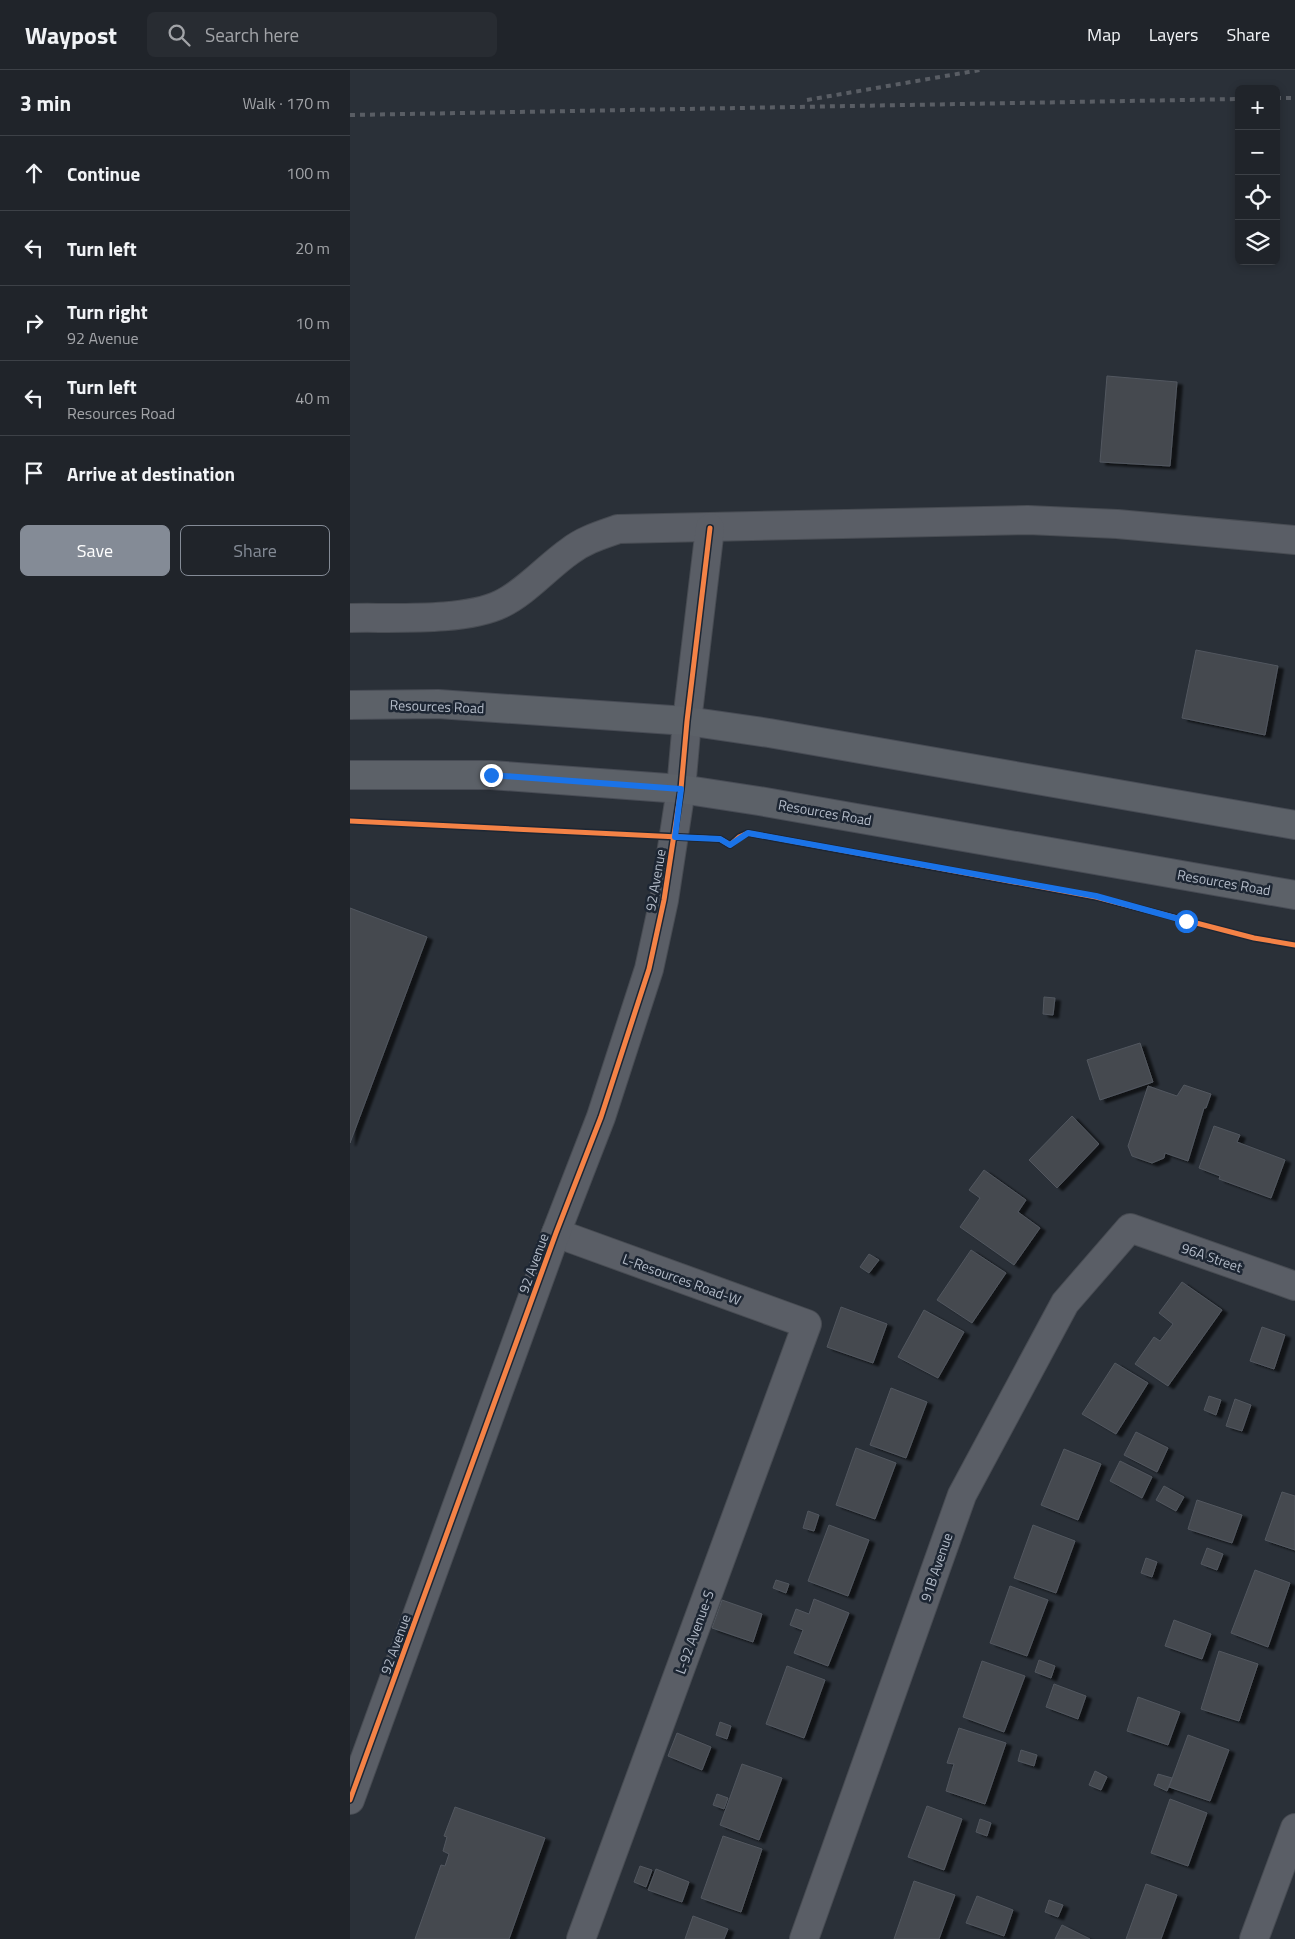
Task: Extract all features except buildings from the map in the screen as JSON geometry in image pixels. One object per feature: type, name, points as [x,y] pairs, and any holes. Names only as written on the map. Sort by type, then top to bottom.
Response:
[{"type":"main road","name":"Resources Road","points":[[350,705],[438,704],[687,722],[779,735],[1295,825]]},
{"type":"main road","name":"Resources Road","points":[[350,775],[491,775],[681,789],[1295,895]]},
{"type":"street","points":[[350,618],[455,616],[477,613],[501,604],[571,550],[591,538],[618,529],[1028,520],[1117,524],[1295,540]]},
{"type":"street","name":"92 Avenue","points":[[350,1800],[556,1233],[602,1117],[649,969],[664,900],[681,789],[710,528]]},
{"type":"street","name":"96A Street","points":[[1130,1228],[1295,1286]]},
{"type":"street","name":"91B Avenue","points":[[804,1939],[962,1495],[1065,1303],[1130,1228]]},
{"type":"street","name":"L-Resources Road-W","points":[[556,1233],[807,1324]]},
{"type":"street","name":"L-92 Avenue-S","points":[[581,1939],[807,1324]]},
{"type":"street","points":[[1254,1939],[1295,1828]]},
{"type":"railway","points":[[807,100],[980,70]]},
{"type":"railway","points":[[1280,98],[1295,98]]},
{"type":"railway","points":[[350,115],[1235,99]]},
{"type":"cycle path","points":[[350,1800],[556,1233],[601,1117],[649,969],[664,900],[681,789],[687,721],[710,528]]},
{"type":"cycle path","points":[[350,821],[720,839],[730,845],[739,837],[748,833],[1096,897],[1254,938],[1295,945]]},
{"type":"route","points":[[491,775],[681,789],[675,837],[720,839],[730,845],[739,837],[748,833],[1096,896],[1186,921]]}]
